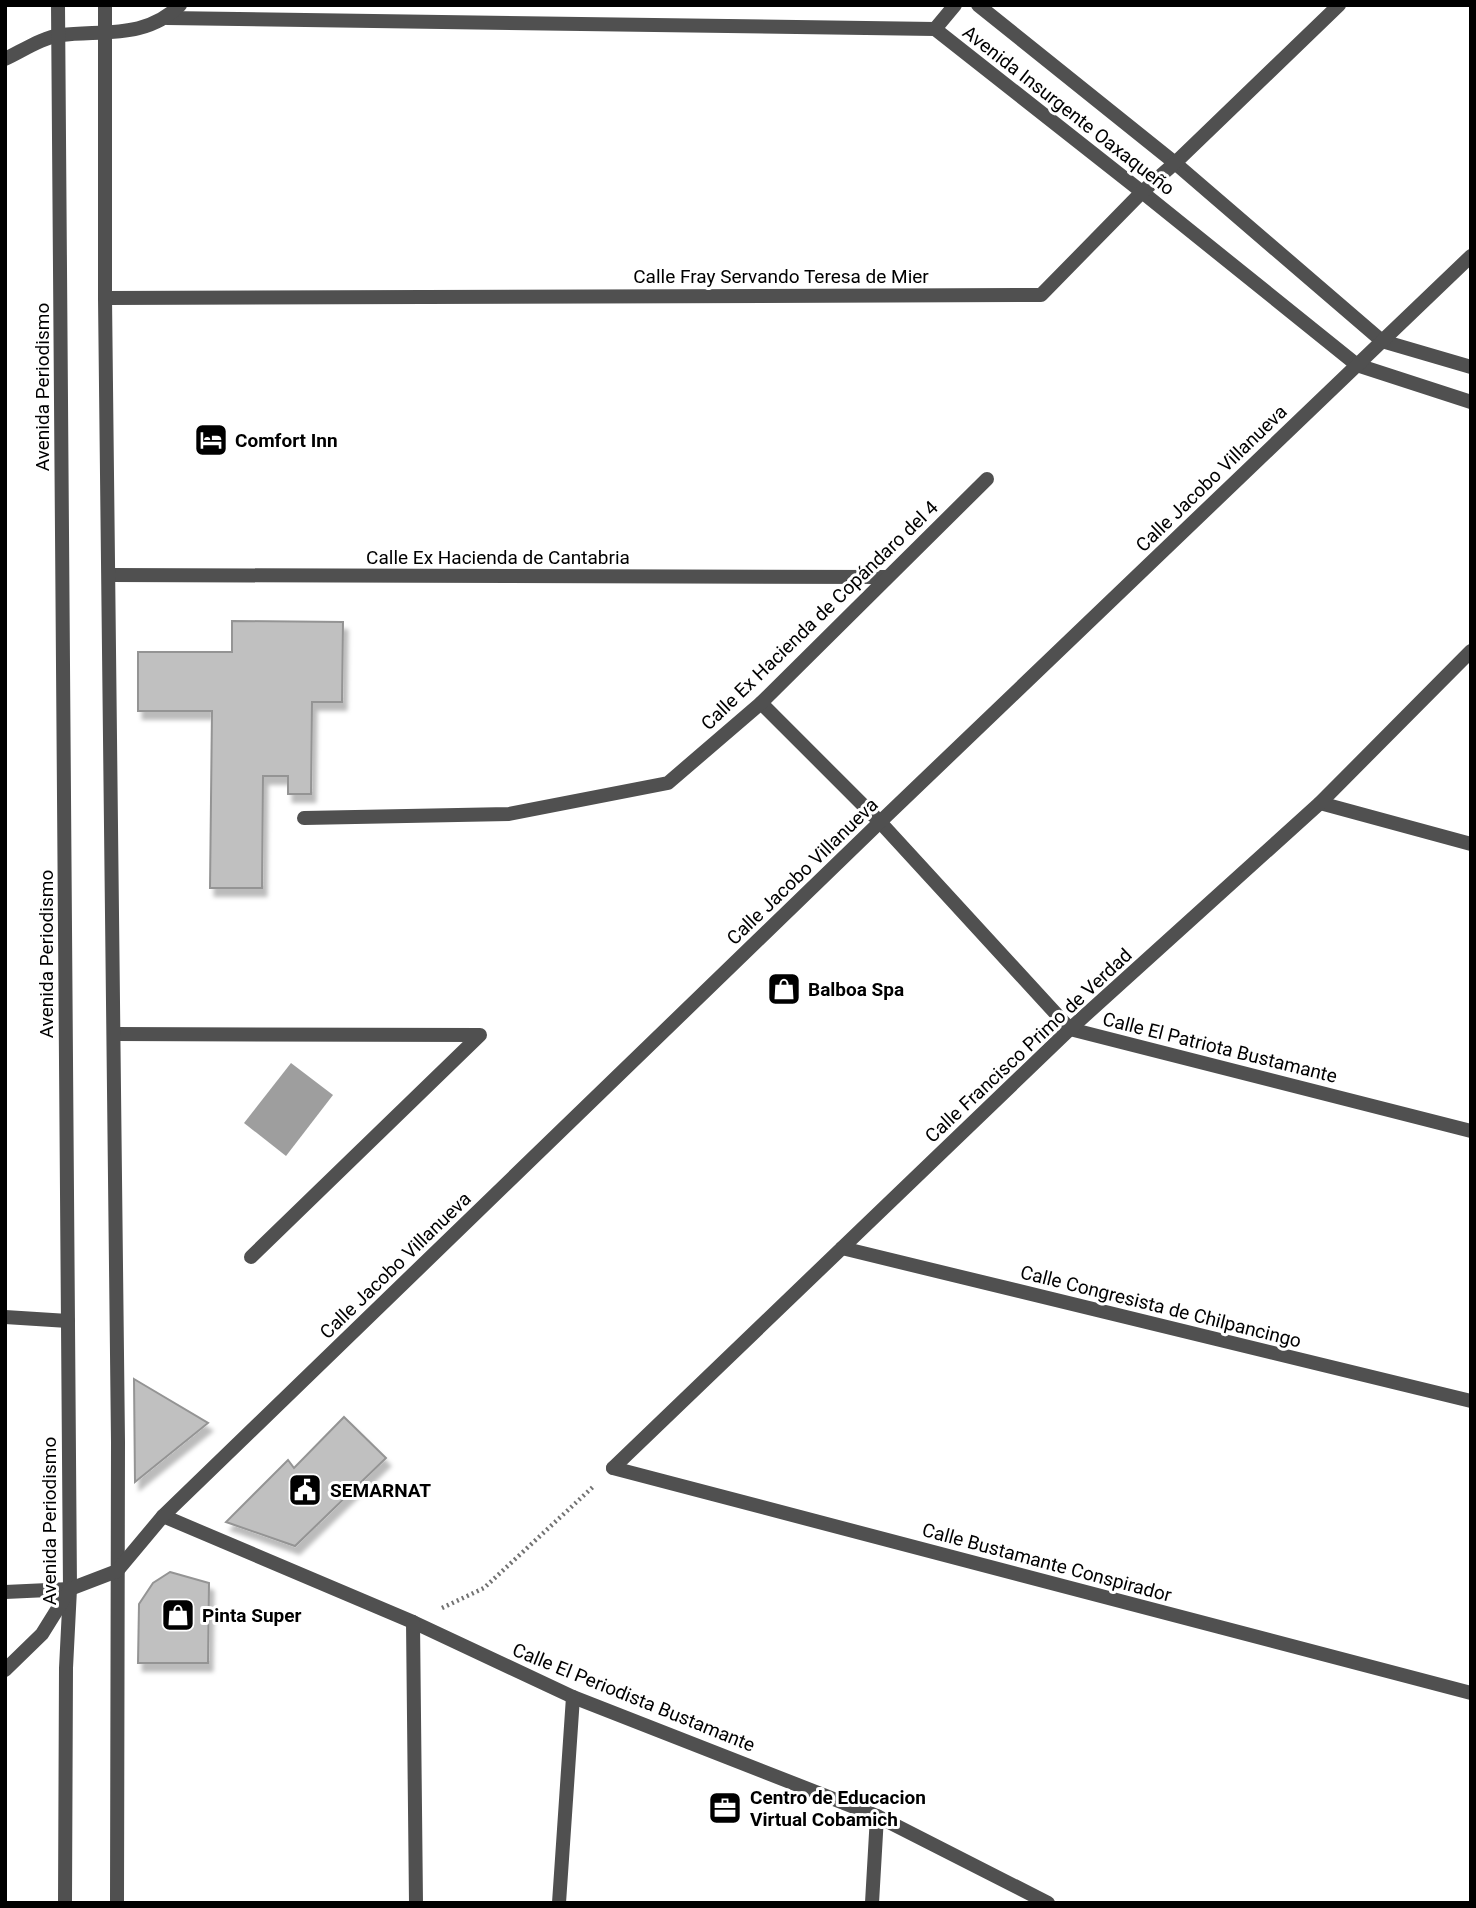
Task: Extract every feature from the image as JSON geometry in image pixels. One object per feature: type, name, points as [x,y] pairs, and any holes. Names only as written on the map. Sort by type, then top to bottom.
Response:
[{"type":"street","name":"Avenida Periodismo","points":[[58,5],[70,1589],[66,1668],[65,1903]]},
{"type":"street","points":[[105,5],[105,298],[114,1034],[117,1903]]},
{"type":"street","name":"Avenida Insurgente Oaxaqueño","points":[[167,18],[180,5]]},
{"type":"street","points":[[935,29],[955,5]]},
{"type":"street","name":"Avenida Insurgente Oaxaqueño","points":[[978,5],[1175,163],[1382,341],[1471,367]]},
{"type":"street","name":"Calle Fray Servando Teresa de Mier","points":[[105,298],[1041,295],[1142,192],[1339,5]]},
{"type":"street","name":"Avenida Insurgente Oaxaqueño","points":[[58,36],[132,31],[167,18],[935,29],[1357,365],[1471,402]]},
{"type":"street","points":[[5,59],[58,36]]},
{"type":"street","name":"Calle Jacobo Villanueva","points":[[117,1571],[163,1516],[880,822],[1471,256]]},
{"type":"street","name":"Calle Ex Hacienda de Copándaro del 4","points":[[304,818],[509,814],[668,783],[761,703],[886,576],[987,479]]},
{"type":"street","name":"Calle Ex Hacienda de Cantabria","points":[[110,575],[886,576]]},
{"type":"street","name":"Calle Francisco Primo de Verdad","points":[[613,1468],[1070,1028],[1320,803],[1471,651]]},
{"type":"street","points":[[761,703],[880,822],[1070,1028]]},
{"type":"street","points":[[1320,803],[1471,844]]},
{"type":"street","name":"Calle El Patriota Bustamante","points":[[1070,1028],[1471,1131]]},
{"type":"street","points":[[114,1034],[480,1035],[250,1256]]},
{"type":"street","name":"Calle Congresista de Chilpancingo","points":[[842,1248],[1471,1401]]},
{"type":"street","points":[[5,1317],[68,1321]]},
{"type":"street","name":"Calle Bustamante Conspirador","points":[[613,1468],[1471,1693]]},
{"type":"street","name":"Calle El Periodista Bustamante","points":[[163,1516],[413,1622],[573,1697],[877,1816],[1048,1903]]},
{"type":"street","points":[[5,1592],[70,1589],[117,1571]]},
{"type":"street","points":[[5,1670],[42,1634],[70,1589]]},
{"type":"street","points":[[413,1622],[416,1903]]},
{"type":"street","points":[[559,1903],[573,1697]]},
{"type":"street","points":[[872,1903],[877,1816]]},
{"type":"path","points":[[413,1622],[484,1588],[613,1468]]},
{"type":"shaded area","points":[[291,1063],[333,1095],[286,1156],[244,1123]]},
{"type":"building","points":[[232,621],[343,622],[342,702],[312,702],[311,794],[288,794],[288,776],[263,776],[262,888],[210,888],[212,711],[138,711],[138,652],[232,652]]},
{"type":"building","points":[[134,1379],[208,1423],[135,1482]]},
{"type":"building","points":[[344,1417],[386,1458],[295,1546],[226,1522],[288,1460],[294,1468]]},
{"type":"building","points":[[170,1572],[209,1583],[208,1663],[138,1663],[139,1604],[153,1583]]},
{"type":"place","name":"Comfort Inn","points":[[211,440]]},
{"type":"place","name":"Balboa Spa","points":[[784,989]]},
{"type":"place","name":"SEMARNAT","points":[[305,1490]]},
{"type":"place","name":"Pinta Super","points":[[178,1615]]},
{"type":"place","name":"Centro de Educacion Virtual Cobamich","points":[[725,1808]]}]
